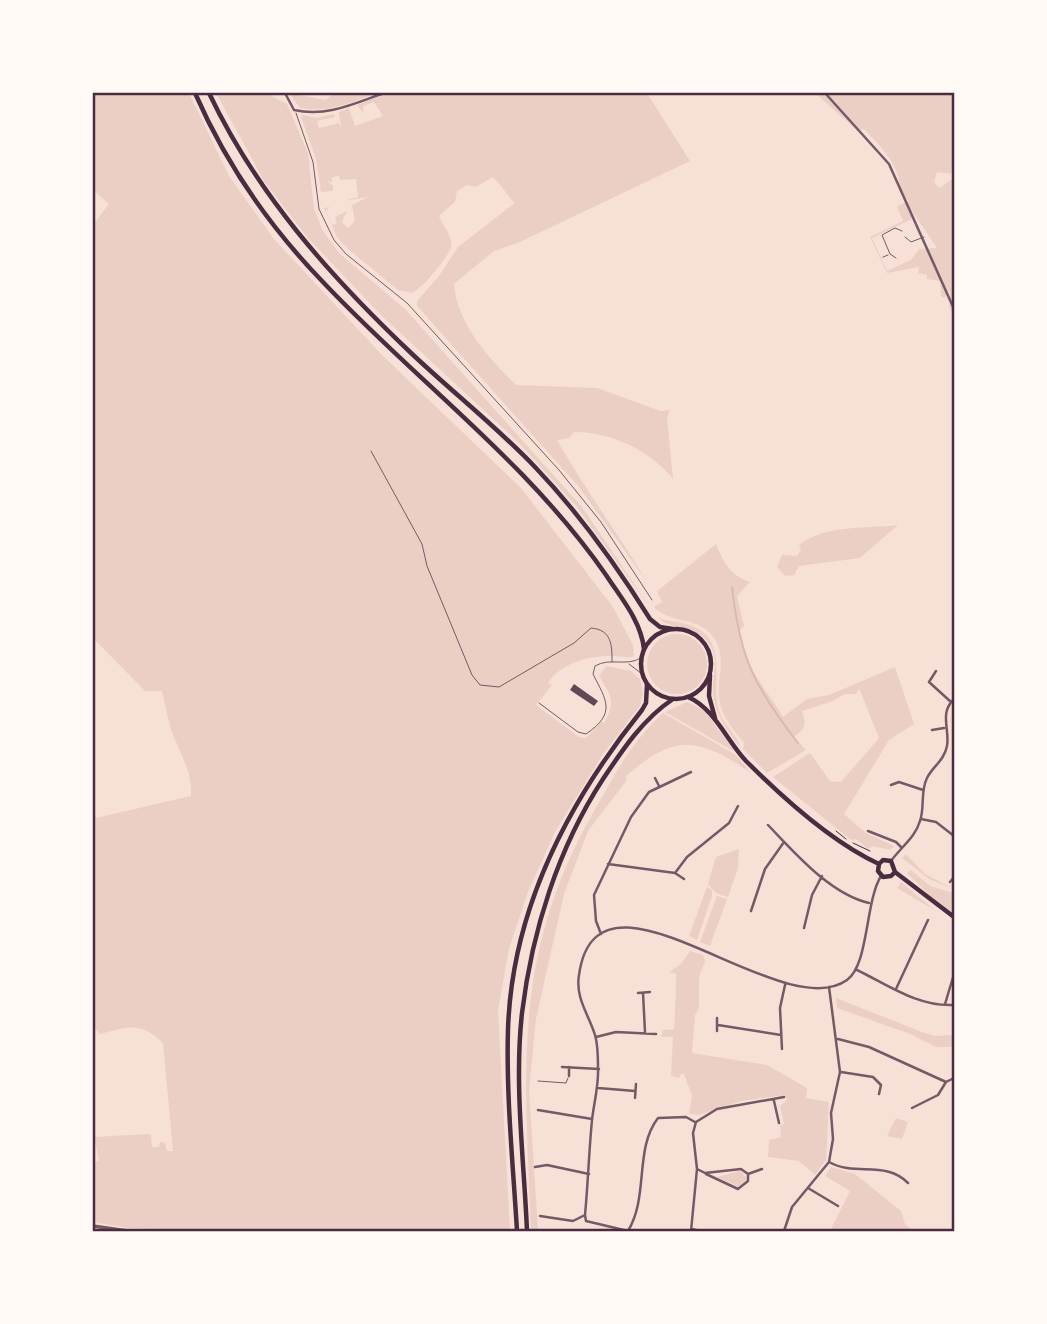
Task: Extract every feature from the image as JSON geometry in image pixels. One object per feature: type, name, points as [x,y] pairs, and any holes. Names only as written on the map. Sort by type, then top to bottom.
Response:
[{"type":"main road","points":[[195,93],[226,156],[274,228],[332,292],[504,453],[554,506],[594,557],[638,625],[644,649]]},
{"type":"main road","points":[[209,93],[250,170],[303,241],[377,320],[535,467],[602,548],[650,620],[660,627],[692,632],[706,646],[710,655],[709,696],[718,725]]},
{"type":"main road","points":[[673,629],[656,635],[644,649],[641,658],[642,674],[647,684],[658,695],[673,699],[688,697],[702,689],[710,675]]},
{"type":"main road","points":[[517,1231],[508,1058],[511,990],[521,933],[550,854],[600,764],[642,710],[647,684]]},
{"type":"main road","points":[[688,697],[704,706],[763,777],[856,853],[879,864]]},
{"type":"main road","points":[[527,1231],[521,1088],[522,1016],[539,925],[568,846],[593,794],[631,739],[673,699]]},
{"type":"main road","points":[[879,864],[883,860],[891,861],[895,872],[954,917]]},
{"type":"main road","points":[[879,864],[881,876],[889,877],[895,872]]},
{"type":"street","points":[[285,93],[294,110],[313,114],[327,113],[384,93]]},
{"type":"street","points":[[825,93],[889,164],[954,309]]},
{"type":"street","points":[[929,682],[936,671]]},
{"type":"street","points":[[891,861],[914,835],[921,819],[927,776],[940,763],[947,743],[944,728],[952,701],[929,682],[921,683]]},
{"type":"street","points":[[932,730],[944,728]]},
{"type":"street","points":[[947,743],[954,744]]},
{"type":"street","points":[[601,934],[596,921],[594,895],[631,817],[649,792],[691,772]]},
{"type":"street","points":[[899,782],[900,774]]},
{"type":"street","points":[[685,775],[687,780]]},
{"type":"street","points":[[655,778],[659,786]]},
{"type":"street","points":[[891,785],[899,782],[923,790]]},
{"type":"street","points":[[675,873],[687,857],[729,823],[738,806]]},
{"type":"street","points":[[921,819],[936,821],[954,836]]},
{"type":"street","points":[[768,825],[822,876],[855,900],[869,903]]},
{"type":"street","points":[[868,831],[896,842],[902,848]]},
{"type":"street","points":[[751,911],[765,869],[785,842]]},
{"type":"street","points":[[608,864],[675,873],[684,879]]},
{"type":"street","points":[[804,928],[812,895],[822,876]]},
{"type":"street","points":[[696,1122],[686,1117],[668,1116],[658,1118],[648,1130],[637,1217],[628,1231],[586,1221],[592,1119],[599,1069],[596,1037],[578,991],[579,974],[591,943],[601,934],[633,926],[652,930],[785,985],[829,987],[848,979],[856,970],[869,903],[881,876]]},
{"type":"street","points":[[950,882],[954,877]]},
{"type":"street","points":[[896,989],[929,920]]},
{"type":"street","points":[[921,923],[925,926]]},
{"type":"street","points":[[856,970],[913,999],[954,1005]]},
{"type":"street","points":[[944,1005],[954,974]]},
{"type":"street","points":[[782,1049],[780,1008],[785,985]]},
{"type":"street","points":[[778,1231],[783,1231],[792,1207],[829,1162],[833,1139],[831,1113],[840,1072],[838,1039],[829,987]]},
{"type":"street","points":[[638,993],[650,992]]},
{"type":"street","points":[[643,993],[645,1032]]},
{"type":"street","points":[[717,1018],[717,1031]]},
{"type":"street","points":[[718,1025],[781,1035]]},
{"type":"street","points":[[596,1037],[616,1032],[656,1034]]},
{"type":"street","points":[[838,1039],[869,1047],[946,1082]]},
{"type":"street","points":[[562,1067],[599,1069]]},
{"type":"street","points":[[569,1068],[569,1076]]},
{"type":"street","points":[[840,1072],[873,1077],[881,1086],[879,1094]]},
{"type":"street","points":[[912,1108],[938,1095],[946,1082],[954,1078]]},
{"type":"street","points":[[635,1098],[636,1084]]},
{"type":"street","points":[[598,1088],[635,1091]]},
{"type":"street","points":[[700,1231],[691,1230],[697,1169],[693,1133],[696,1122],[717,1109],[748,1101],[774,1101],[784,1097]]},
{"type":"street","points":[[914,1098],[919,1104]]},
{"type":"street","points":[[774,1101],[779,1123]]},
{"type":"street","points":[[547,1102],[547,1111]]},
{"type":"street","points":[[538,1110],[592,1119]]},
{"type":"street","points":[[829,1162],[848,1169],[893,1170],[908,1184]]},
{"type":"street","points":[[535,1167],[547,1165],[589,1174]]},
{"type":"street","points":[[697,1169],[738,1189],[746,1185],[748,1174]]},
{"type":"street","points":[[705,1174],[741,1169],[748,1174]]},
{"type":"street","points":[[748,1174],[762,1169]]},
{"type":"street","points":[[807,1187],[838,1206]]},
{"type":"street","points":[[540,1216],[573,1221],[585,1215]]},
{"type":"street","points":[[93,1226],[128,1231]]},
{"type":"street","points":[[190,1231],[211,1231]]},
{"type":"lane","points":[[294,110],[313,162],[319,209],[334,240],[346,254],[407,303],[550,460],[601,522],[652,600]]},
{"type":"lane","points":[[896,258],[890,254],[882,235],[895,229],[902,231]]},
{"type":"lane","points":[[905,237],[911,242],[924,237]]},
{"type":"lane","points":[[883,257],[890,254]]},
{"type":"lane","points":[[372,451],[422,544],[431,578],[472,675],[480,685],[499,687],[574,643],[591,628],[606,632],[610,639],[612,662]]},
{"type":"lane","points":[[539,704],[578,732],[589,732],[608,702],[593,669],[603,662],[627,663],[641,658]]},
{"type":"lane","points":[[627,663],[642,674]]},
{"type":"lane","points":[[538,1081],[566,1083],[569,1076]]},
{"type":"path","points":[[830,833],[836,831],[870,851]]},
{"type":"shaded area","points":[[93,93],[189,93],[229,176],[274,239],[382,355],[521,488],[613,607],[633,645],[634,656],[594,657],[568,665],[548,683],[552,685],[536,705],[579,737],[586,738],[601,722],[604,723],[610,709],[611,699],[599,676],[606,666],[631,671],[640,679],[643,693],[640,706],[603,754],[555,832],[528,892],[509,949],[498,1010],[510,1231],[238,1231],[128,1228],[93,1222],[93,1163],[99,1160],[94,1137],[147,1134],[151,1135],[152,1147],[159,1147],[160,1142],[165,1143],[167,1151],[173,1151],[163,1043],[141,1029],[127,1028],[100,1034],[93,1026],[93,808],[96,818],[191,796],[191,789],[162,691],[145,691],[93,638],[93,225],[109,204],[93,190]]},
{"type":"shaded area","points":[[216,93],[266,93],[287,104],[308,153],[314,209],[323,231],[339,253],[405,309],[582,507],[654,613],[577,507],[517,441],[381,315],[307,237],[264,181]]},
{"type":"shaded area","points":[[289,93],[325,100],[335,93],[377,93],[339,106],[311,109],[300,108]]},
{"type":"shaded area","points":[[380,93],[647,93],[690,161],[520,242],[494,251],[454,284],[456,299],[468,326],[485,352],[516,385],[597,388],[661,411],[670,410],[667,417],[673,479],[653,459],[616,439],[574,432],[569,438],[557,440],[648,583],[579,487],[417,306],[417,301],[439,276],[458,247],[515,203],[496,180],[493,177],[476,187],[467,185],[457,191],[455,202],[439,216],[449,236],[451,247],[434,273],[412,293],[398,290],[337,237],[324,208],[330,207],[326,211],[332,225],[337,223],[335,217],[347,211],[342,222],[348,228],[355,221],[352,205],[368,197],[344,201],[358,197],[356,179],[340,180],[339,176],[332,177],[332,183],[326,180],[333,186],[333,191],[321,192],[316,159],[301,117],[303,115],[316,118],[334,114],[335,117],[317,121],[319,128],[339,123],[341,128],[339,112],[349,108],[355,126],[383,116],[374,102],[363,106],[364,114],[357,105],[380,96]]},
{"type":"shaded area","points":[[815,93],[954,93],[954,162],[951,174],[937,172],[934,182],[939,188],[954,178],[952,313],[949,307],[950,291],[944,298],[941,296],[940,281],[927,279],[927,275],[918,273],[919,267],[887,273],[870,237],[903,221],[897,206],[909,201],[899,192],[897,174],[889,158],[864,129],[858,131]],"holes":[[[910,208],[937,248],[919,249],[911,260],[887,271],[872,238],[912,219]]]},
{"type":"shaded area","points":[[898,525],[860,558],[799,566],[794,575],[785,576],[777,567],[782,555],[797,556],[801,550],[799,545],[810,538],[834,530]]},
{"type":"shaded area","points":[[716,544],[728,568],[750,582],[737,596],[744,626],[739,631],[742,644],[757,676],[783,717],[807,699],[829,695],[895,667],[914,724],[889,740],[844,814],[866,833],[894,846],[890,850],[873,846],[868,849],[856,839],[851,840],[773,777],[810,753],[830,781],[841,782],[879,738],[859,688],[856,694],[844,694],[833,701],[802,711],[804,726],[794,737],[806,750],[767,773],[743,749],[744,743],[722,709],[719,688],[721,660],[714,638],[700,626],[668,616],[654,607],[662,602],[657,591]]},
{"type":"shaded area","points":[[658,617],[690,625],[702,631],[710,640],[716,662],[719,711],[740,747],[717,710],[713,693],[715,661],[711,647],[705,639],[691,630],[668,624]]},
{"type":"shaded area","points":[[677,634],[689,636],[702,647],[707,664],[705,676],[694,689],[677,694],[665,692],[652,681],[647,664],[649,652],[660,639]]},
{"type":"shaded area","points":[[687,702],[705,711],[735,752],[665,712]]},
{"type":"shaded area","points":[[663,713],[736,755],[751,773],[716,752],[701,747],[673,747],[642,763],[625,777],[627,780],[588,831],[564,894],[536,1019],[529,1090],[538,1231],[531,1231],[526,1067],[536,966],[548,916],[567,866],[608,786],[633,747]]},
{"type":"shaded area","points":[[739,849],[738,868],[728,897],[716,893],[708,884],[716,857]]},
{"type":"shaded area","points":[[906,854],[925,874],[952,888],[954,886],[954,889],[929,879],[902,858]]},
{"type":"shaded area","points":[[911,870],[930,886],[954,893],[954,914],[934,900],[907,873]]},
{"type":"shaded area","points":[[901,882],[936,911],[897,888]]},
{"type":"shaded area","points":[[707,887],[712,890],[712,896],[697,940],[689,936]]},
{"type":"shaded area","points":[[717,896],[727,899],[710,946],[700,942]]},
{"type":"shaded area","points":[[690,951],[703,955],[705,961],[699,977],[699,1008],[695,1015],[692,1053],[767,1065],[807,1088],[806,1098],[829,1102],[826,1160],[815,1175],[799,1161],[768,1157],[769,1140],[781,1137],[780,1125],[784,1124],[780,1106],[787,1100],[785,1095],[741,1101],[699,1115],[689,1114],[692,1096],[684,1074],[679,1078],[671,1076],[673,1037],[661,1037],[663,1030],[674,1029],[676,974],[669,972],[681,964]]},
{"type":"shaded area","points":[[836,998],[922,1032],[935,1036],[954,1035],[954,1047],[936,1047],[910,1034],[837,1008]]},
{"type":"shaded area","points":[[896,1118],[908,1122],[902,1139],[887,1136]]},
{"type":"shaded area","points":[[831,1167],[855,1174],[901,1211],[905,1224],[912,1230],[922,1231],[830,1231],[850,1191],[825,1176]]},
{"type":"shaded area","points":[[741,1171],[747,1179],[739,1187],[717,1177]]},
{"type":"building","points":[[574,684],[598,701],[594,706],[570,690]]},
{"type":"waterway","points":[[732,587],[735,612],[751,671],[770,705],[798,743]]}]
